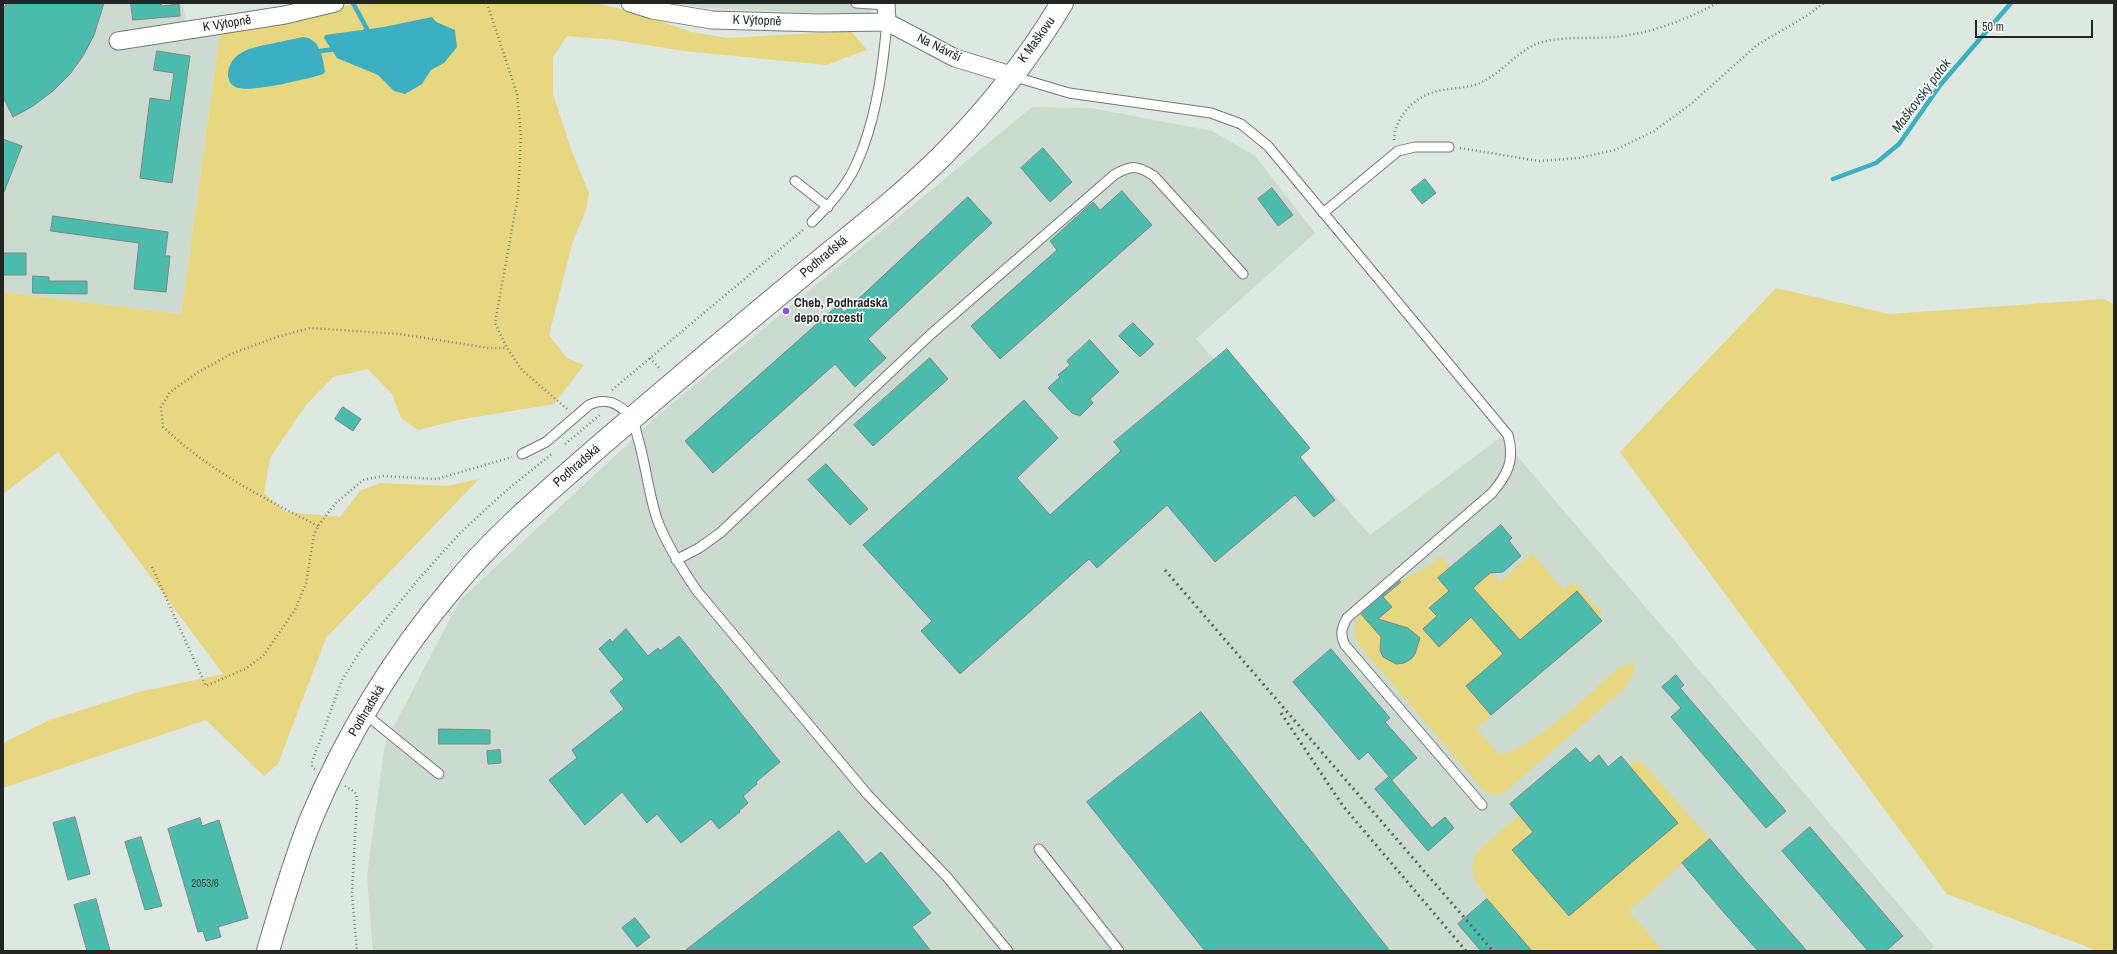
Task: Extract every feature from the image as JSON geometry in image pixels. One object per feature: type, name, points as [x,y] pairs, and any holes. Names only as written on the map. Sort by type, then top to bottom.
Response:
[{"type":"main road","name":"K Maškovu","points":[[1011,75],[1041,37],[1062,3]]},
{"type":"main road","name":"Podhradská","points":[[268,951],[288,884],[311,819],[345,748],[364,713],[426,620],[479,558],[527,509],[632,418],[911,184],[942,156],[1011,75]]},
{"type":"street","name":"K Výtopně","points":[[118,41],[285,15],[335,3]]},
{"type":"street","name":"K Výtopně","points":[[630,3],[652,10],[712,20],[821,23],[887,22]]},
{"type":"street","points":[[886,4],[887,22]]},
{"type":"street","name":"Na Návrší","points":[[887,22],[955,58],[1011,75]]},
{"type":"lane","points":[[856,3],[886,4]]},
{"type":"lane","points":[[812,222],[828,207],[850,178],[868,132],[881,82],[887,22]]},
{"type":"lane","points":[[1011,75],[1069,93],[1211,113],[1241,124],[1268,146],[1508,435],[1511,447],[1506,477],[1492,493],[1347,618],[1341,628],[1341,637],[1345,645],[1482,805]]},
{"type":"lane","points":[[1323,213],[1398,151],[1415,147],[1449,147]]},
{"type":"lane","points":[[676,560],[699,548],[720,533],[930,334],[1114,174],[1127,167],[1142,168],[1154,176],[1243,274]]},
{"type":"lane","points":[[796,181],[828,207]]},
{"type":"lane","points":[[522,454],[546,442],[589,405],[597,402],[607,401],[618,405],[632,418],[641,447],[658,521],[676,560],[697,591],[867,794],[947,877],[1008,951]]},
{"type":"lane","points":[[364,713],[439,774]]},
{"type":"lane","points":[[1039,850],[1120,951]]},
{"type":"path","points":[[487,3],[517,94],[521,136],[518,196],[495,323],[507,348],[522,370],[576,416]]},
{"type":"path","points":[[1398,151],[1394,142],[1395,128],[1401,116],[1413,103],[1431,93],[1481,83],[1504,69],[1526,49],[1541,42],[1583,36],[1614,37],[1644,32],[1698,14],[1717,3]]},
{"type":"path","points":[[1449,147],[1539,161],[1579,158],[1616,150],[1654,131],[1691,104],[1758,45],[1808,15],[1824,3]]},
{"type":"path","points":[[609,393],[812,222]]},
{"type":"path","points":[[318,526],[222,475],[185,448],[163,427],[161,407],[170,392],[197,373],[231,354],[277,337],[310,328],[400,334],[489,348],[507,348]]},
{"type":"path","points":[[152,567],[206,686],[245,669],[263,656],[295,610],[306,583],[314,535],[318,526],[335,504],[363,480],[383,476],[437,480],[522,454]]},
{"type":"path","points":[[342,784],[355,792],[357,799],[352,893],[357,951]]},
{"type":"shaded area","points":[[3,3],[183,3],[187,30],[220,32],[181,314],[3,292]]},
{"type":"shaded area","points":[[358,3],[596,3],[629,11],[692,32],[727,38],[851,31],[867,50],[826,65],[684,51],[615,40],[567,36],[553,57],[553,94],[572,152],[589,193],[586,210],[572,244],[549,335],[567,358],[584,365],[554,404],[458,420],[418,430],[401,418],[392,394],[368,369],[333,377],[306,405],[270,458],[264,493],[286,512],[340,517],[361,490],[381,483],[448,486],[479,479],[326,638],[278,764],[264,776],[206,720],[3,788],[3,743],[50,720],[139,692],[223,674],[58,452],[3,494],[3,292],[181,314],[220,32]]},
{"type":"shaded area","points":[[668,3],[871,3],[871,15],[706,8]]},
{"type":"shaded area","points":[[1032,107],[1091,108],[1212,131],[1255,156],[1315,233],[1196,339],[1370,535],[1501,437],[1934,946],[1930,951],[373,951],[367,876],[385,743],[460,600],[661,413]]},
{"type":"shaded area","points":[[1776,288],[1889,314],[2104,299],[2114,304],[2114,951],[2098,951],[1947,894],[1620,452]]},
{"type":"shaded area","points":[[1532,553],[1563,589],[1571,584],[1577,585],[1601,612],[1602,621],[1577,591],[1466,686],[1491,715],[1477,729],[1497,752],[1502,754],[1533,739],[1579,704],[1620,667],[1636,662],[1633,674],[1625,688],[1505,792],[1493,795],[1485,792],[1358,644],[1355,635],[1355,625],[1361,614],[1363,615],[1400,583],[1400,581],[1431,565],[1441,556],[1450,567],[1438,578],[1458,601],[1466,621],[1471,617],[1507,626],[1473,588],[1491,572],[1500,582]]},
{"type":"shaded area","points":[[1635,760],[1642,762],[1710,839],[1629,911],[1663,951],[1532,951],[1487,899],[1488,898],[1477,882],[1474,876],[1473,865],[1477,852],[1519,815],[1533,832],[1512,850],[1569,916],[1678,823],[1629,766]]},
{"type":"water","points":[[432,17],[436,22],[455,30],[457,47],[444,63],[431,70],[422,84],[405,94],[394,91],[378,75],[337,58],[324,38],[325,35],[384,27]]},
{"type":"water","points":[[303,37],[309,38],[313,41],[320,50],[325,72],[323,74],[294,82],[246,89],[237,87],[230,82],[228,76],[232,61],[243,52],[256,47]]},
{"type":"building","points":[[7,3],[104,3],[94,35],[83,56],[70,74],[53,91],[33,106],[13,117],[3,97],[3,10]]},
{"type":"building","points":[[131,3],[161,3],[161,6],[179,4],[180,16],[133,20]]},
{"type":"building","points":[[157,51],[190,56],[172,183],[140,178],[150,98],[170,101],[174,73],[154,70]]},
{"type":"building","points":[[3,139],[22,146],[4,192],[3,191]]},
{"type":"building","points":[[1043,148],[1072,182],[1050,202],[1021,168]]},
{"type":"building","points":[[1425,179],[1436,193],[1422,204],[1411,190]]},
{"type":"building","points":[[1272,188],[1293,215],[1278,226],[1258,199]]},
{"type":"building","points":[[1122,191],[1152,225],[1000,359],[971,326],[1057,250],[1050,241],[1093,202],[1100,210]]},
{"type":"building","points":[[968,197],[992,223],[868,339],[886,358],[855,387],[835,364],[713,473],[685,441],[838,305],[844,312]]},
{"type":"building","points":[[53,216],[168,232],[165,256],[170,256],[166,292],[134,289],[139,243],[51,231]]},
{"type":"building","points":[[3,253],[26,253],[26,275],[3,275]]},
{"type":"building","points":[[33,276],[49,277],[49,281],[87,281],[87,294],[33,293]]},
{"type":"building","points":[[1133,323],[1154,344],[1140,357],[1119,336]]},
{"type":"building","points":[[1090,340],[1119,372],[1090,399],[1093,403],[1080,416],[1072,413],[1048,388],[1060,377],[1058,375],[1070,365],[1067,361]]},
{"type":"building","points":[[1227,349],[1310,448],[1300,457],[1335,500],[1314,517],[1295,495],[1215,562],[1167,505],[1097,568],[1089,559],[960,674],[921,631],[932,621],[863,545],[1024,400],[1058,438],[1017,478],[1050,515],[1121,451],[1114,442]]},
{"type":"building","points":[[930,358],[948,379],[873,446],[854,425]]},
{"type":"building","points":[[343,407],[361,419],[353,431],[335,419]]},
{"type":"building","points":[[826,464],[868,509],[850,525],[808,480]]},
{"type":"building","points":[[1501,525],[1512,538],[1509,541],[1521,556],[1503,572],[1490,573],[1473,588],[1520,640],[1577,591],[1602,621],[1491,715],[1466,686],[1503,654],[1471,617],[1439,647],[1423,629],[1437,616],[1429,608],[1449,591],[1438,578]]},
{"type":"building","points":[[1400,581],[1401,582],[1383,597],[1392,607],[1378,619],[1408,628],[1420,638],[1415,654],[1411,659],[1404,663],[1396,664],[1383,657],[1380,650],[1381,637],[1361,614]]},
{"type":"building","points":[[626,629],[648,656],[658,648],[660,651],[679,636],[780,762],[756,782],[757,784],[743,796],[748,803],[739,811],[740,812],[719,829],[711,819],[681,843],[657,814],[647,823],[622,792],[585,825],[549,780],[577,758],[572,750],[624,709],[610,691],[624,679],[599,649],[610,639],[612,642]]},
{"type":"building","points":[[1331,649],[1390,718],[1385,722],[1417,758],[1392,780],[1368,752],[1359,760],[1293,682]]},
{"type":"building","points":[[1676,675],[1684,685],[1680,688],[1786,811],[1766,828],[1671,717],[1681,708],[1662,687]]},
{"type":"building","points":[[1201,712],[1390,951],[1205,951],[1087,802]]},
{"type":"building","points":[[439,729],[490,730],[490,744],[439,744]]},
{"type":"building","points":[[1576,748],[1590,763],[1599,755],[1608,767],[1621,756],[1678,823],[1569,916],[1512,850],[1533,832],[1510,804]]},
{"type":"building","points":[[500,750],[501,763],[488,764],[487,751]]},
{"type":"building","points":[[1389,777],[1432,828],[1445,817],[1454,828],[1428,851],[1375,789]]},
{"type":"building","points":[[75,817],[90,874],[68,880],[53,823]]},
{"type":"building","points":[[200,818],[202,826],[219,820],[248,918],[218,927],[221,937],[206,941],[203,931],[198,932],[168,829]]},
{"type":"building","points":[[1810,827],[1903,936],[1886,951],[1868,951],[1782,851]]},
{"type":"building","points":[[839,831],[866,864],[881,852],[931,913],[912,927],[931,951],[685,951]]},
{"type":"building","points":[[141,837],[162,906],[145,910],[125,842]]},
{"type":"building","points":[[1710,839],[1807,951],[1758,951],[1720,908],[1682,863]]},
{"type":"building","points":[[96,899],[110,951],[87,951],[74,905]]},
{"type":"building","points":[[1487,899],[1532,951],[1481,951],[1458,924]]},
{"type":"building","points":[[635,918],[650,937],[637,947],[622,928]]},
{"type":"waterway","points":[[353,3],[367,29],[364,32]]},
{"type":"waterway","name":"Maškovský potok","points":[[1833,179],[1876,163],[1899,144],[1941,84],[2011,3]]},
{"type":"waterway","points":[[320,51],[336,49]]},
{"type":"railway","points":[[1165,570],[1493,951]]},
{"type":"railway","points":[[1281,713],[1343,806],[1466,951]]},
{"type":"place","name":"Cheb, Podhradská depo rozcestí","points":[[786,311]]}]
